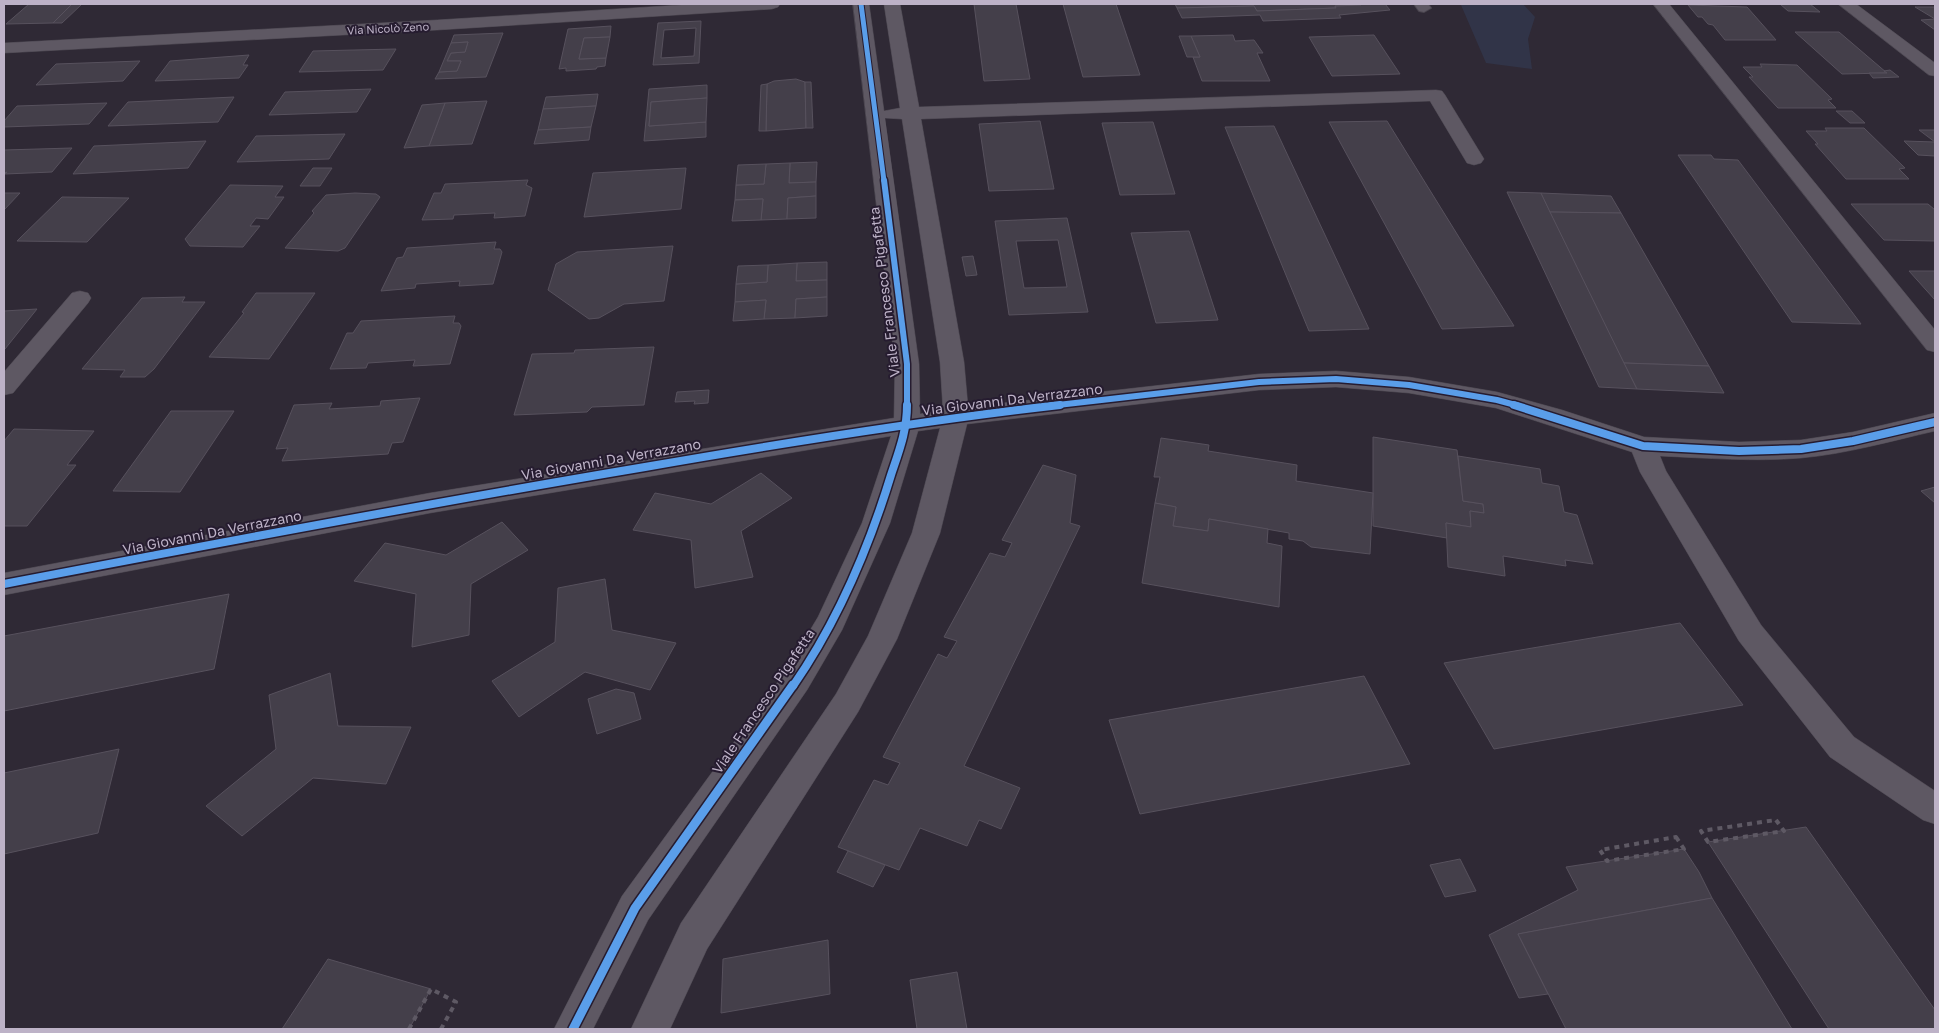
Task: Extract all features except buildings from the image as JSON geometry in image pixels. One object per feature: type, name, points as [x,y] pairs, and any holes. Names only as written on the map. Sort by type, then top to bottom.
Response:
[{"type":"street","name":"Via Nicolò Zeno","points":[[4,48],[437,25],[723,5],[772,4]]},
{"type":"street","name":"Viale Francesco Pigafetta","points":[[573,1029],[636,908],[796,681],[831,622],[876,523],[907,424],[906,364],[861,4]]},
{"type":"street","points":[[650,1029],[694,936],[847,703],[882,639],[926,533],[956,417],[952,362],[892,4]]},
{"type":"street","points":[[1661,4],[1935,345]]},
{"type":"street","points":[[1846,4],[1935,71]]},
{"type":"street","points":[[875,116],[910,113],[1436,95],[1474,159]]},
{"type":"street","points":[[4,387],[80,298]]},
{"type":"street","name":"Via Giovanni Da Verrazzano","points":[[4,584],[430,503],[803,440],[956,417],[1259,382],[1336,380],[1408,385],[1497,400],[1553,416],[1643,446],[1740,451],[1801,449],[1853,441],[1935,422]]},
{"type":"street","points":[[1643,446],[1652,472],[1756,640],[1842,747],[1935,809]]},
{"type":"path","points":[[1776,820],[1784,831],[1708,842],[1702,831],[1776,820]]},
{"type":"path","points":[[1676,837],[1684,849],[1606,861],[1600,850],[1676,837]]},
{"type":"path","points":[[409,1029],[431,989],[456,1002],[441,1029]]},
{"type":"shaded area","points":[[1523,4],[1535,17],[1528,39],[1532,69],[1486,63],[1461,5]]},
{"type":"cycle path","points":[[573,1029],[635,908],[796,681],[831,622],[876,523],[907,424],[907,364],[861,4]]},
{"type":"cycle path","points":[[4,584],[430,503],[803,440],[956,417],[1259,382],[1336,379],[1409,385],[1497,400],[1553,416],[1643,446],[1739,451],[1801,449],[1853,441],[1935,422]]}]
